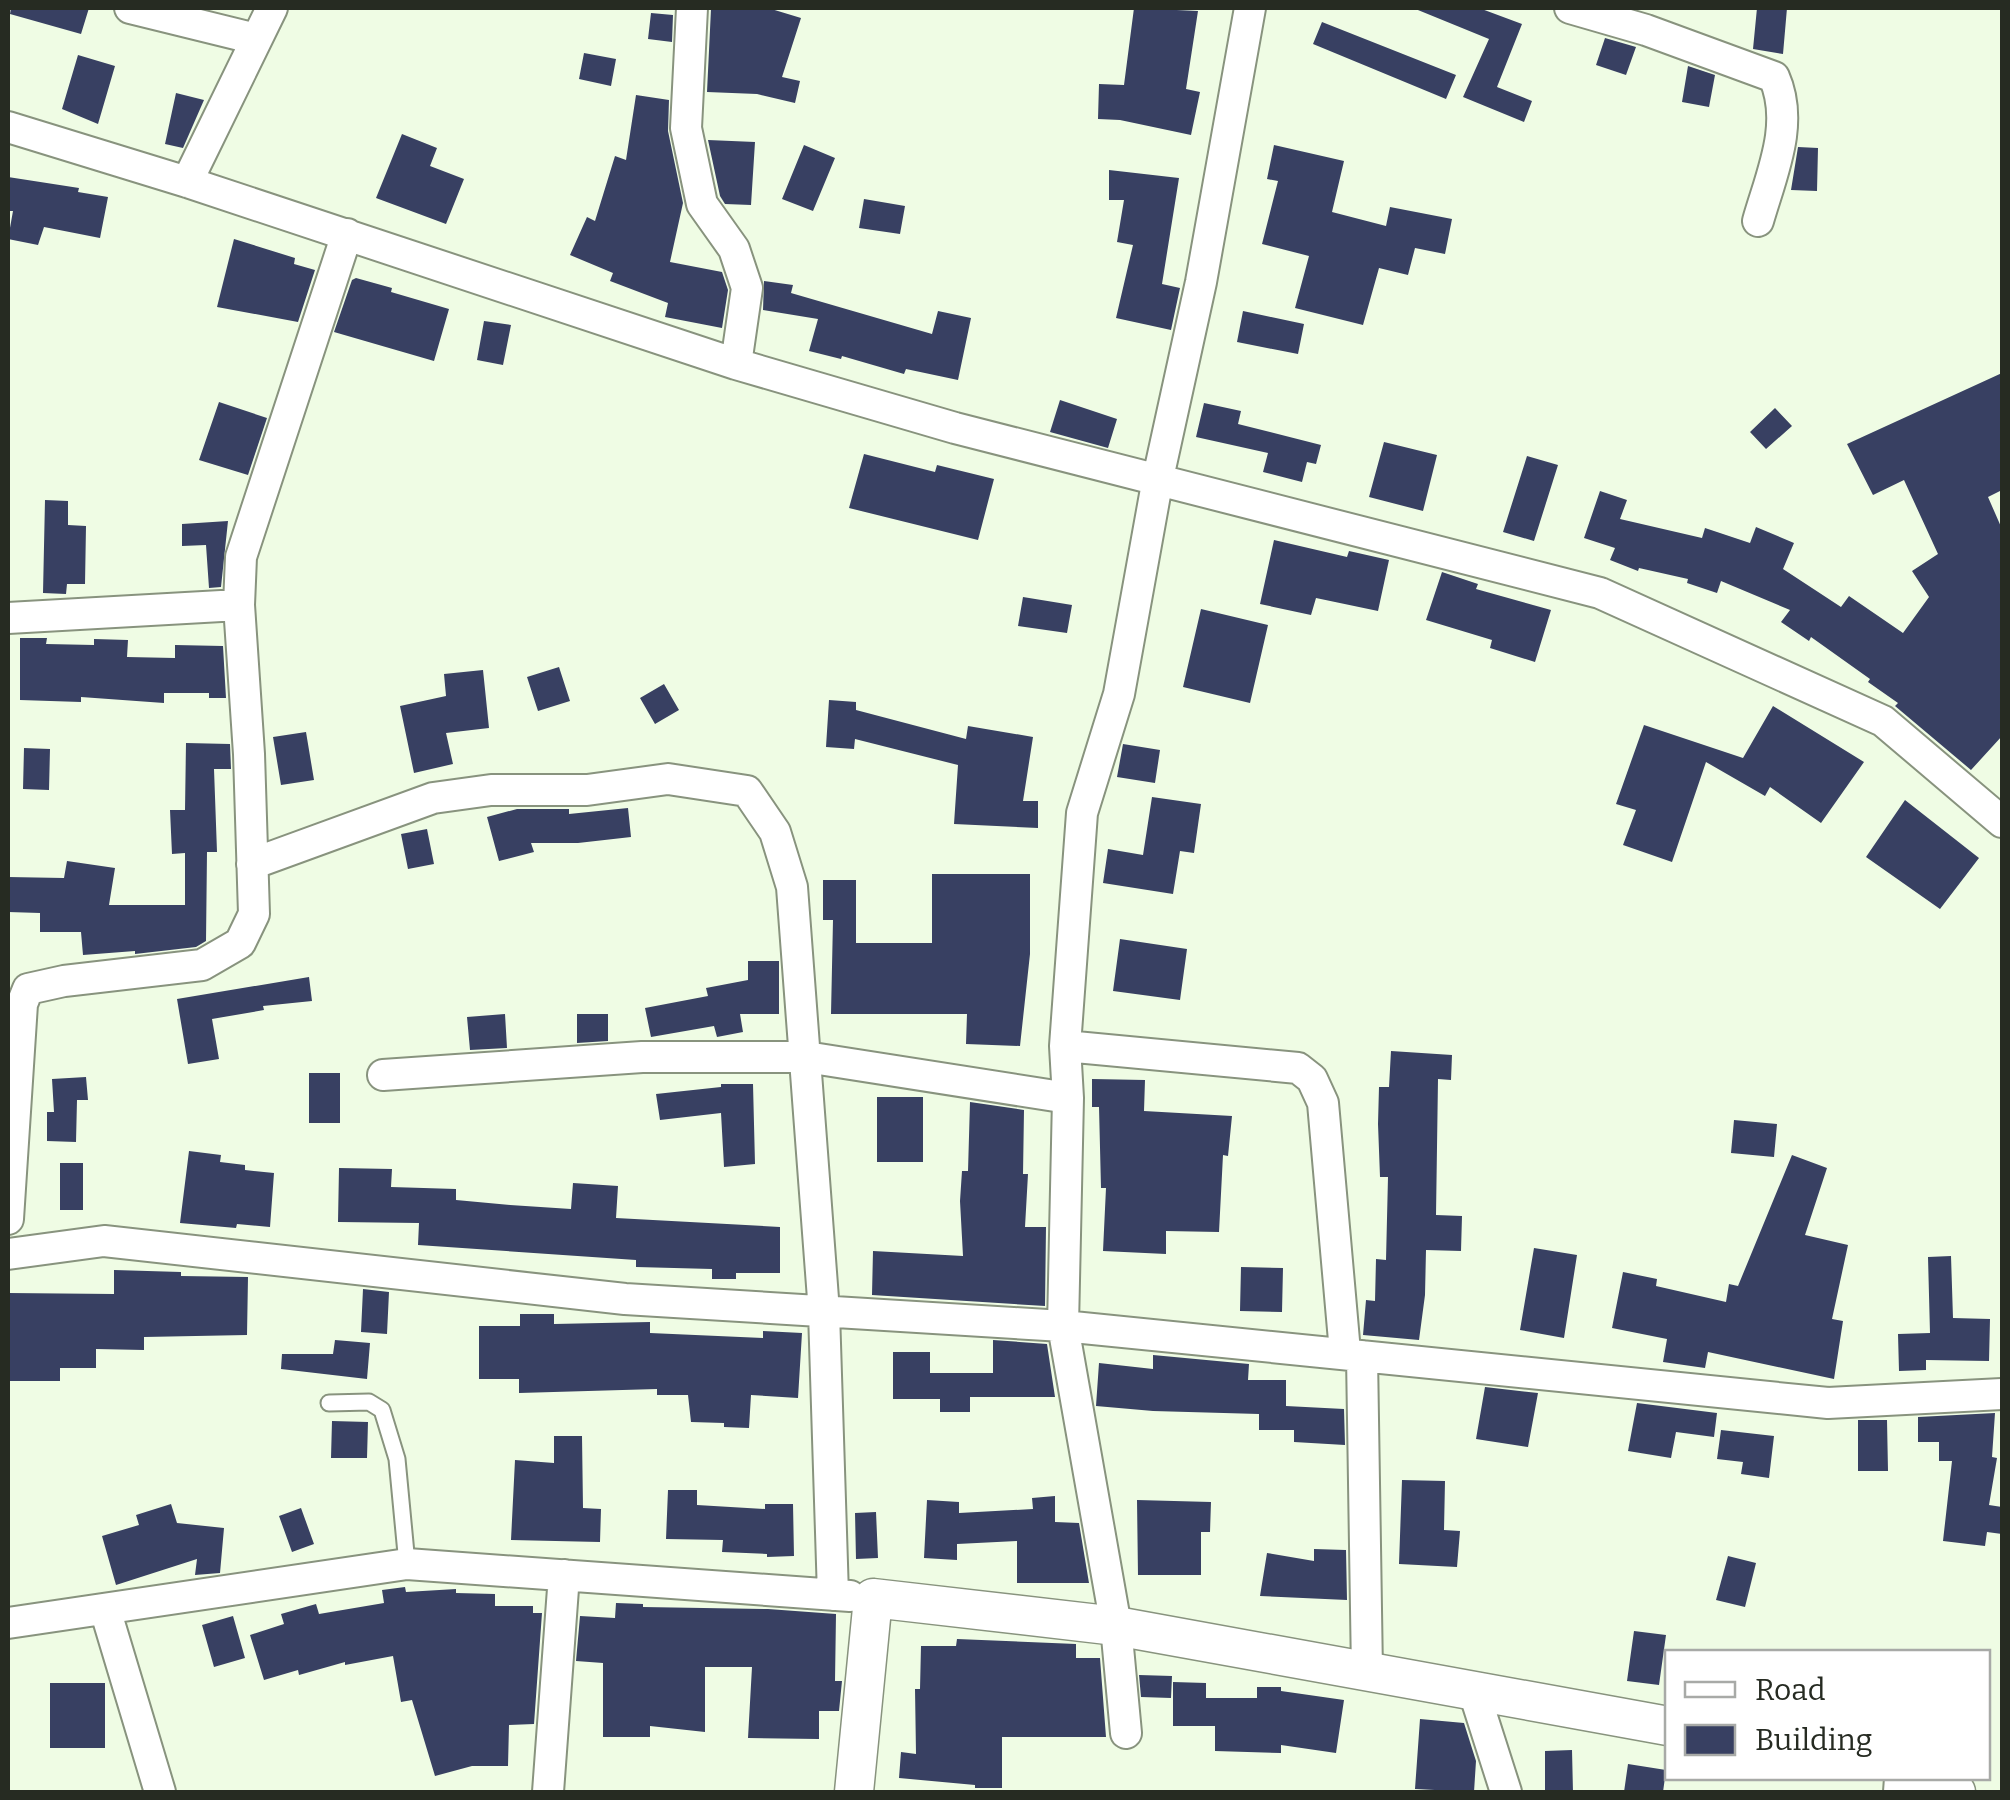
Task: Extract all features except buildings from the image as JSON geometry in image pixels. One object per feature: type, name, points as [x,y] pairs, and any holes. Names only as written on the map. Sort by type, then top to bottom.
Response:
[{"type":"street","points":[[130,8],[256,39]]},
{"type":"street","points":[[188,182],[272,8]]},
{"type":"street","points":[[692,8],[686,128],[702,204],[734,249],[747,288],[736,364]]},
{"type":"street","points":[[1126,1733],[1116,1626],[1063,1326],[1068,1098],[1065,1046],[1082,813],[1119,694],[1158,478],[1201,282],[1250,8]]},
{"type":"street","points":[[1570,8],[1646,30],[1774,78],[1782,95],[1782,136],[1758,222]]},
{"type":"street","points":[[8,127],[188,182],[736,364],[955,428],[1600,593],[1883,721],[2002,822]]},
{"type":"street","points":[[8,1219],[22,1004],[28,989],[64,981],[202,965],[240,943],[254,914],[239,605],[241,557],[347,234]]},
{"type":"street","points":[[8,618],[239,605]]},
{"type":"street","points":[[252,864],[432,798],[491,790],[587,790],[668,779],[747,791],[776,832],[792,887],[824,1312],[833,1595]]},
{"type":"street","points":[[1065,1046],[1298,1068],[1312,1078],[1322,1102],[1353,1354],[1366,1672]]},
{"type":"street","points":[[383,1075],[642,1058],[806,1058],[1068,1098]]},
{"type":"street","points":[[8,1254],[104,1241],[625,1299],[1063,1326],[1828,1403],[2002,1394]]},
{"type":"street","points":[[8,1623],[407,1564],[873,1598],[1116,1626],[1665,1725]]},
{"type":"street","points":[[548,1792],[564,1575]]},
{"type":"street","points":[[854,1792],[873,1598]]},
{"type":"street","points":[[105,1608],[160,1792]]},
{"type":"street","points":[[1474,1692],[1506,1792]]},
{"type":"street","points":[[1924,1780],[1956,1792]]},
{"type":"lane","points":[[329,1403],[368,1402],[382,1410],[397,1459],[407,1564]]}]
